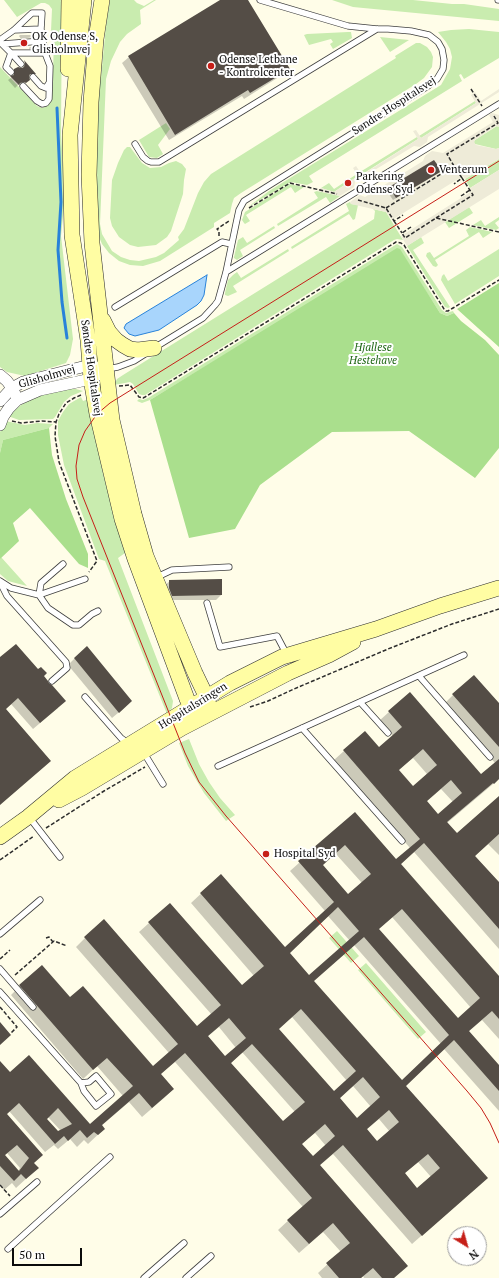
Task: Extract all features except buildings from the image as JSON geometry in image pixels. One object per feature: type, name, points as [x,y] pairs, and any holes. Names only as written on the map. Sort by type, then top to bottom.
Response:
[{"type":"street","points":[[69,0],[68,81],[70,134]]},
{"type":"street","name":"Søndre Hospitalsvej","points":[[84,0],[70,134],[72,235],[88,340],[91,378],[98,421],[122,519],[135,559],[148,581],[182,686],[200,708]]},
{"type":"street","points":[[96,0],[96,39]]},
{"type":"street","name":"Søndre Hospitalsvej","points":[[103,0],[96,39],[91,102],[89,175],[92,243],[112,420],[134,514],[146,556],[148,581]]},
{"type":"street","points":[[99,314],[109,332],[123,345],[138,350],[154,348]]},
{"type":"street","name":"Glisholmvej","points":[[1,397],[17,400],[40,390],[91,378],[106,370]]},
{"type":"street","name":"Glisholmvej","points":[[0,375],[12,388],[17,400]]},
{"type":"street","name":"Glisholmvej","points":[[1,397],[12,388],[23,382],[91,378]]},
{"type":"street","points":[[2,421],[9,408],[17,400]]},
{"type":"street","name":"Hospitalsringen","points":[[200,708],[230,683],[287,656],[376,629],[440,606],[499,588]]},
{"type":"street","name":"Hospitalsringen","points":[[200,708],[329,655],[376,629]]},
{"type":"street","points":[[28,817],[96,780],[194,715],[200,708],[325,644]]},
{"type":"street","points":[[0,837],[28,817],[75,778],[140,751]]},
{"type":"lane","name":"Søndre Hospitalsvej","points":[[106,370],[134,361],[208,314],[218,301],[226,272],[238,215],[244,201],[433,83],[441,74],[444,64],[443,53],[440,45],[433,37],[411,31],[348,26],[260,0]]},
{"type":"lane","points":[[1,42],[32,13],[42,13],[43,41],[45,53],[50,66],[49,99],[46,103],[42,104],[23,86]]},
{"type":"lane","points":[[14,30],[42,29]]},
{"type":"lane","points":[[135,144],[143,157],[148,161],[160,162],[377,29]]},
{"type":"lane","points":[[1,42],[43,41]]},
{"type":"lane","points":[[1,42],[21,64]]},
{"type":"lane","points":[[11,53],[45,53]]},
{"type":"lane","points":[[11,53],[6,67],[11,72]]},
{"type":"lane","points":[[33,77],[41,86],[46,88],[50,83]]},
{"type":"lane","points":[[226,272],[499,104]]},
{"type":"lane","points":[[115,307],[222,242],[231,244]]},
{"type":"lane","points":[[63,564],[41,583],[39,595],[48,608],[73,625],[78,625],[98,611]]},
{"type":"lane","points":[[148,581],[172,570],[229,567]]},
{"type":"lane","points":[[0,582],[11,588],[39,595],[85,579]]},
{"type":"lane","points":[[0,582],[6,596],[66,662],[67,668],[52,681]]},
{"type":"lane","points":[[207,603],[220,647],[277,636],[287,656]]},
{"type":"lane","points":[[218,766],[464,655]]},
{"type":"lane","points":[[419,676],[490,757]]},
{"type":"lane","points":[[85,696],[121,738],[140,751],[164,784]]},
{"type":"lane","points":[[360,702],[388,733]]},
{"type":"lane","points":[[302,728],[402,841]]},
{"type":"lane","points":[[28,817],[60,857]]},
{"type":"lane","points":[[0,934],[40,900]]},
{"type":"lane","points":[[0,969],[33,1007]]},
{"type":"lane","points":[[0,992],[81,1083],[84,1090],[96,1106],[111,1094],[96,1076],[89,1082],[81,1083]]},
{"type":"lane","points":[[8,1249],[110,1157]]},
{"type":"lane","points":[[0,1214],[37,1182]]},
{"type":"lane","points":[[144,1278],[184,1243]]},
{"type":"lane","points":[[186,1278],[211,1256]]},
{"type":"path","points":[[220,244],[219,231],[217,228],[290,183],[386,208],[405,238],[473,195],[447,154],[498,123],[494,116],[486,112],[471,89]]},
{"type":"path","points":[[386,208],[454,166]]},
{"type":"path","points":[[454,184],[462,178]]},
{"type":"path","points":[[461,196],[470,190]]},
{"type":"path","points":[[394,221],[403,215]]},
{"type":"path","points":[[436,218],[499,232]]},
{"type":"path","points":[[402,232],[411,227]]},
{"type":"path","points":[[108,389],[128,385],[132,386],[139,397],[145,397],[396,242],[404,245],[446,311],[499,280]]},
{"type":"path","points":[[85,579],[97,561],[59,462],[55,436],[56,422],[59,414],[66,403],[84,394],[91,378]]},
{"type":"path","points":[[2,421],[21,423],[42,421],[56,422]]},
{"type":"path","points":[[249,708],[268,702],[294,688],[388,649],[452,624],[499,609]]},
{"type":"path","points":[[0,860],[40,832],[146,766],[140,751]]},
{"type":"path","points":[[46,938],[49,937],[53,942],[54,941],[67,946]]},
{"type":"path","points":[[14,976],[53,942]]},
{"type":"path","points":[[0,959],[10,950]]},
{"type":"path","points":[[0,1007],[17,1027],[11,1033]]},
{"type":"path","points":[[0,1185],[14,1201]]},
{"type":"green space","points":[[4,0],[62,0],[61,134],[65,196],[61,236],[73,339],[70,355],[66,363],[25,376],[7,372],[0,367],[0,67],[37,106],[42,108],[47,106],[51,102],[52,97],[54,43],[51,31],[52,9],[49,5],[41,3],[17,17]]},
{"type":"green space","points":[[110,0],[134,0],[144,6],[156,0],[140,10],[141,24],[127,34],[120,42],[111,61],[106,79],[100,224],[102,234],[112,251],[121,257],[130,260],[139,261],[156,257],[164,253],[179,240],[178,237],[184,229],[198,193],[204,182],[211,174],[396,58],[395,56],[416,43],[420,43],[427,47],[431,52],[433,57],[432,67],[424,78],[416,84],[234,198],[230,213],[214,223],[214,227],[160,261],[143,266],[130,265],[119,261],[109,253],[102,244],[99,237],[98,225],[96,224],[98,89],[101,78]]},
{"type":"green space","points":[[332,0],[413,0],[464,4],[499,9],[499,21],[353,7]]},
{"type":"green space","points":[[469,29],[499,32],[499,58],[464,79],[461,74],[459,75],[462,81],[309,176],[313,182],[307,185],[291,182],[248,207],[269,191],[441,85],[450,69],[452,57],[450,49],[438,32]]},
{"type":"green space","points":[[351,32],[352,38],[333,49],[330,44],[333,42],[331,39],[309,45],[304,35],[307,34]]},
{"type":"green space","points":[[380,37],[409,40],[390,52]]},
{"type":"green space","points":[[475,101],[476,103],[421,138],[419,136]]},
{"type":"green space","points":[[166,123],[170,129],[158,145],[163,154],[157,158],[149,157],[139,140]]},
{"type":"green space","points":[[497,126],[499,127],[499,148],[496,149],[475,144],[475,140]]},
{"type":"green space","points":[[417,137],[418,139],[361,175],[360,172]]},
{"type":"green space","points":[[127,147],[130,147],[142,163],[150,168],[161,167],[176,161],[182,164],[186,169],[183,194],[171,231],[167,237],[156,245],[138,247],[130,245],[119,237],[112,226],[110,218],[112,180],[118,163]]},
{"type":"green space","points":[[499,159],[499,170],[470,188],[465,179]]},
{"type":"green space","points":[[357,174],[358,176],[334,192],[321,188],[329,183],[334,189]]},
{"type":"green space","points":[[289,184],[304,187],[295,193],[291,187],[246,215],[250,221],[245,224],[244,223],[242,220],[245,212]]},
{"type":"green space","points":[[317,191],[340,196],[330,203],[326,197],[278,226],[277,224],[318,198],[314,192]]},
{"type":"green space","points":[[350,202],[351,204],[358,205],[355,219],[353,220],[349,214],[292,249],[291,247],[349,211],[346,204]]},
{"type":"green space","points":[[469,207],[473,213],[449,228],[445,222]]},
{"type":"green space","points":[[373,209],[386,212],[403,240],[394,240],[145,395],[139,394],[130,382],[114,385],[117,379],[123,375],[374,219],[375,211]]},
{"type":"green space","points":[[499,217],[499,220],[495,223],[499,228],[496,230],[473,225],[481,220],[485,226]]},
{"type":"green space","points":[[274,226],[275,228],[240,250],[243,256],[237,260],[234,258],[238,240],[243,237],[247,243]]},
{"type":"green space","points":[[470,227],[492,232],[483,238],[479,232],[435,260],[438,265],[436,267],[433,266],[426,256],[427,253],[430,252],[434,258],[469,236],[466,230]]},
{"type":"green space","points":[[421,237],[424,243],[413,250],[450,307],[448,308],[445,307],[407,246]]},
{"type":"green space","points":[[397,244],[402,247],[442,310],[446,313],[453,311],[454,313],[447,316],[440,313],[399,249],[150,400],[142,403],[137,401],[139,399],[143,400],[148,398]]},
{"type":"green space","name":"Hjallese Hestehave","points":[[397,248],[400,249],[440,313],[447,316],[454,313],[461,321],[485,340],[499,355],[499,448],[475,478],[409,431],[332,432],[260,485],[235,529],[189,538],[150,400]]},
{"type":"green space","points":[[288,249],[289,251],[233,286],[237,292],[228,296],[225,295],[228,280],[237,272],[241,278]]},
{"type":"green space","points":[[499,249],[499,276],[455,304],[441,280],[442,276],[444,274],[448,281]]},
{"type":"green space","points":[[499,283],[499,347],[457,309]]},
{"type":"green space","points":[[69,389],[83,391],[71,396],[64,402],[53,419],[19,420],[8,416],[21,405],[37,396]]},
{"type":"green space","points":[[81,397],[83,401],[89,399],[103,473],[125,553],[118,558],[173,701],[172,708],[167,714],[105,561],[99,559],[64,465],[58,435],[58,421],[69,404]]},
{"type":"green space","points":[[5,421],[25,425],[37,423],[53,424],[49,428],[3,440],[0,453],[0,432]]},
{"type":"green space","points":[[49,428],[52,455],[66,499],[88,554],[88,568],[79,564],[30,508],[13,523],[19,541],[0,559],[0,453],[3,440]]},
{"type":"green space","points":[[1,557],[27,586],[8,581],[0,574]]},
{"type":"green space","points":[[189,739],[199,764],[209,782],[220,798],[235,815],[226,821],[204,793],[188,766],[179,743]]},
{"type":"green space","points":[[337,931],[359,956],[351,963],[329,938]]},
{"type":"green space","points":[[366,963],[426,1032],[418,1039],[358,970]]},
{"type":"shaded area","points":[[499,89],[499,92],[428,137],[427,142],[420,147],[414,146],[355,182],[354,187],[340,196],[317,191],[321,188],[334,192],[358,176],[353,168],[356,166],[362,175],[418,139],[413,131],[416,130],[421,138],[476,103],[471,95],[475,92],[481,101]]},
{"type":"shaded area","points":[[492,113],[499,115],[499,127],[496,126],[474,142],[476,145],[496,149],[499,148],[499,159],[465,179],[463,176],[392,220],[386,212],[351,204],[350,202],[360,195],[365,197],[423,161],[425,156],[432,151],[443,153],[493,122],[489,115]],"holes":[[[434,160],[442,171],[428,180],[421,169]],[[412,173],[418,184],[396,198],[390,187]]]},
{"type":"shaded area","points":[[499,170],[499,189],[407,246],[401,236],[472,191],[470,188]]},
{"type":"water","points":[[207,275],[204,295],[201,301],[159,330],[135,336],[129,334],[124,328],[126,324]]},
{"type":"waterway","points":[[57,108],[61,202],[58,250],[62,302],[67,338]]},
{"type":"tram line","points":[[499,161],[110,403],[97,414],[85,431],[79,445],[76,466],[77,479],[83,497],[185,753],[199,782],[226,816],[467,1091],[481,1108],[499,1143]]},
{"type":"place","name":"OK Odense S, Glisholmvej","points":[[24,43]]},
{"type":"place","name":"Odense Letbane - Kontrolcenter","points":[[211,66]]},
{"type":"place","name":"Venterum","points":[[431,170]]},
{"type":"place","name":"Parkering Odense Syd","points":[[348,183]]},
{"type":"place","name":"Hospital Syd","points":[[266,854]]}]
